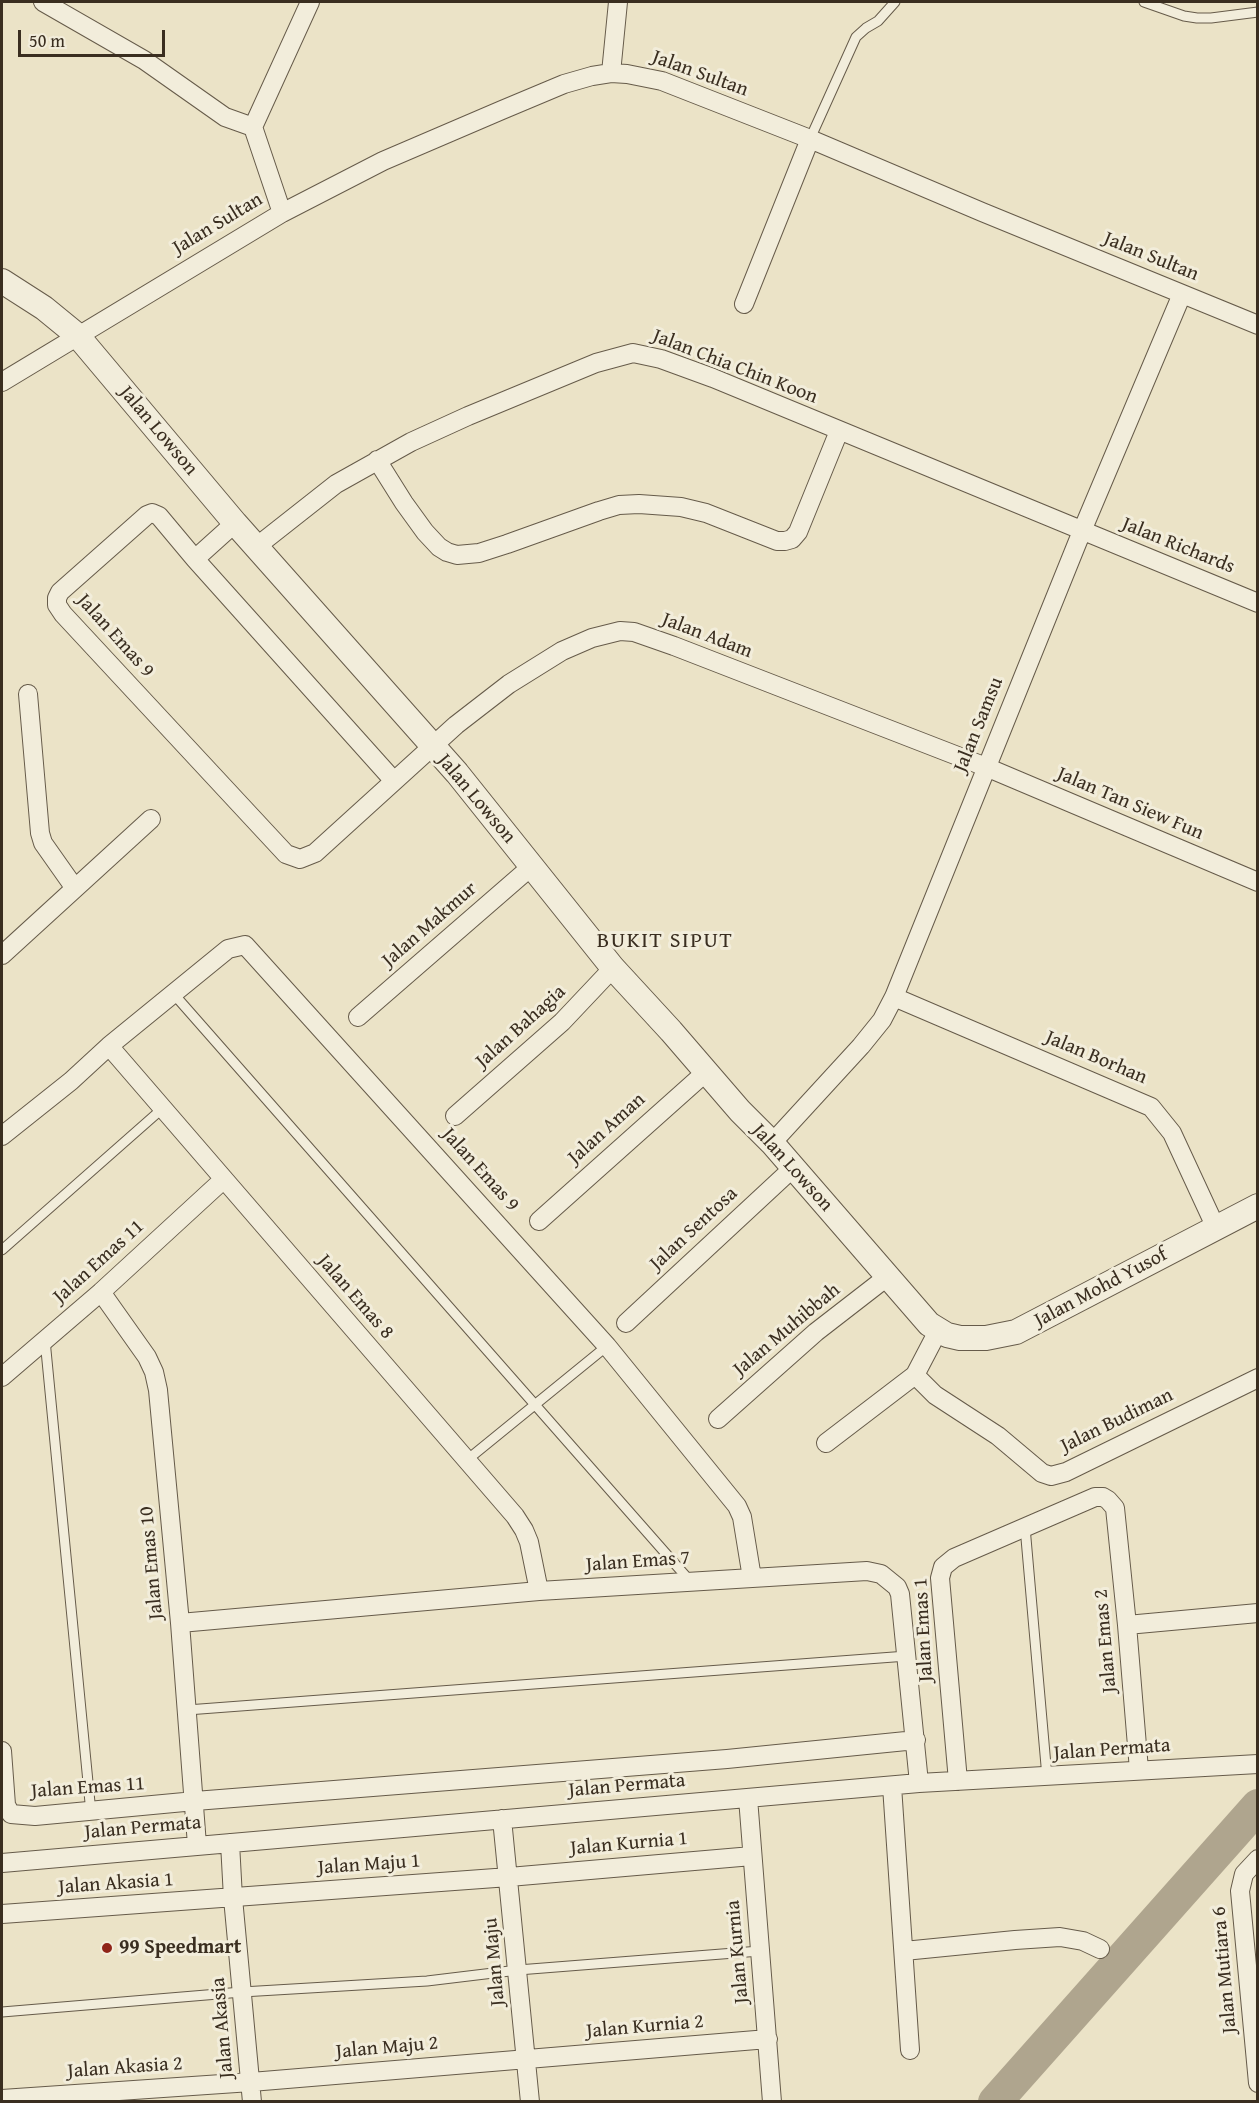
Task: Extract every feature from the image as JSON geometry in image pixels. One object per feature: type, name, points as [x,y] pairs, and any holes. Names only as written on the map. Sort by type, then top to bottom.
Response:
[{"type":"street","points":[[43,2],[144,60],[225,117],[253,127]]},
{"type":"street","points":[[282,213],[253,127],[310,2]]},
{"type":"street","points":[[611,73],[618,2]]},
{"type":"street","name":"Jalan Sultan","points":[[2,382],[282,213],[383,161],[564,84],[611,73],[662,81],[810,139],[1257,325]]},
{"type":"street","points":[[744,304],[810,139]]},
{"type":"street","name":"Jalan Lowson","points":[[2,281],[44,308],[77,335],[235,523],[489,812],[613,968],[772,1143],[928,1324],[938,1331]]},
{"type":"street","name":"Jalan Samsu","points":[[772,1143],[861,1046],[882,1020],[894,997],[1082,531],[1182,294]]},
{"type":"street","name":"Jalan Chia Chin Koon","points":[[256,547],[336,484],[376,460],[479,411],[596,363],[633,353],[661,359],[713,378],[1082,531]]},
{"type":"street","points":[[376,460],[426,532],[439,547],[457,555],[507,544],[619,505],[639,504],[681,507],[706,513],[777,541],[785,541],[792,539],[798,532],[839,431]]},
{"type":"street","name":"Jalan Emas 9","points":[[394,781],[159,516],[152,513],[147,514],[60,592],[57,605],[286,854],[300,859],[315,853],[433,746]]},
{"type":"street","points":[[195,559],[235,523]]},
{"type":"street","name":"Jalan Richards","points":[[1082,531],[1257,603]]},
{"type":"street","name":"Jalan Adam","points":[[433,746],[509,684],[562,651],[592,638],[620,631],[634,632],[674,646],[986,767]]},
{"type":"street","points":[[28,694],[40,833],[43,843],[74,887]]},
{"type":"street","name":"Jalan Tan Siew Fun","points":[[986,767],[1257,882]]},
{"type":"street","points":[[2,955],[151,819]]},
{"type":"street","name":"Jalan Makmur","points":[[358,1017],[532,866]]},
{"type":"street","name":"Jalan Emas 9","points":[[2,1136],[71,1082],[172,992],[228,949],[245,945],[607,1346],[736,1506],[743,1522],[752,1578]]},
{"type":"street","name":"Jalan Bahagia","points":[[455,1116],[562,1022],[613,968]]},
{"type":"street","name":"Jalan Borhan","points":[[894,997],[1151,1107],[1172,1133],[1216,1228]]},
{"type":"street","name":"Jalan Emas 8","points":[[109,1046],[496,1492],[524,1530],[533,1558],[539,1591]]},
{"type":"street","name":"Jalan Aman","points":[[539,1221],[706,1072]]},
{"type":"street","name":"Jalan Sentosa","points":[[626,1323],[793,1168]]},
{"type":"street","name":"Jalan Emas 11","points":[[2,1377],[101,1292],[224,1179]]},
{"type":"street","name":"Jalan Mohd Yusof","points":[[938,1331],[960,1338],[974,1339],[1016,1332],[1257,1206]]},
{"type":"street","name":"Jalan Muhibbah","points":[[718,1419],[824,1325],[887,1276]]},
{"type":"street","name":"Jalan Emas 10","points":[[101,1292],[137,1341],[154,1372],[188,1710],[197,1845]]},
{"type":"street","points":[[826,1443],[915,1375],[938,1331]]},
{"type":"street","name":"Jalan Budiman","points":[[915,1375],[935,1395],[998,1436],[1042,1473],[1052,1476],[1066,1472],[1257,1378]]},
{"type":"street","name":"Jalan Emas 1","points":[[958,1781],[940,1578],[943,1567],[954,1558],[1095,1497],[1103,1497],[1115,1508]]},
{"type":"street","name":"Jalan Emas 2","points":[[1115,1508],[1139,1770]]},
{"type":"street","name":"Jalan Emas 7","points":[[180,1623],[539,1591],[867,1571],[881,1574],[897,1587],[900,1594],[919,1784]]},
{"type":"street","points":[[1127,1625],[1257,1613]]},
{"type":"street","name":"Jalan Emas 11","points":[[2,1751],[6,1805],[11,1814],[35,1816],[195,1801],[728,1759],[916,1740]]},
{"type":"street","name":"Jalan Permata","points":[[2,1863],[892,1786],[1257,1764]]},
{"type":"street","points":[[892,1786],[910,2050]]},
{"type":"street","name":"Jalan Kurnia","points":[[748,1798],[772,2102]]},
{"type":"street","name":"Jalan Maju","points":[[502,1819],[530,2102]]},
{"type":"street","name":"Jalan Akasia","points":[[230,1843],[252,2102]]},
{"type":"street","name":"Jalan Kurnia 1","points":[[509,1877],[753,1856]]},
{"type":"street","name":"Jalan Mutiara 6","points":[[1257,1859],[1244,1874],[1240,1891],[1257,2083]]},
{"type":"street","name":"Jalan Maju 1","points":[[233,1898],[509,1877]]},
{"type":"street","name":"Jalan Akasia 1","points":[[2,1914],[233,1898]]},
{"type":"street","points":[[904,1951],[1060,1937],[1083,1941],[1100,1949]]},
{"type":"street","name":"Jalan Kurnia 2","points":[[526,2060],[768,2039]]},
{"type":"street","name":"Jalan Maju 2","points":[[251,2082],[526,2060]]},
{"type":"street","name":"Jalan Akasia 2","points":[[2,2099],[251,2082]]},
{"type":"lane","points":[[810,139],[856,37],[878,21],[895,2]]},
{"type":"lane","points":[[1144,2],[1184,16],[1197,18],[1257,12]]},
{"type":"lane","points":[[172,992],[690,1582]]},
{"type":"lane","points":[[2,1250],[163,1108]]},
{"type":"lane","points":[[45,1340],[92,1812]]},
{"type":"lane","points":[[467,1460],[607,1346]]},
{"type":"lane","points":[[1025,1527],[1047,1777]]},
{"type":"lane","points":[[188,1710],[906,1656]]},
{"type":"lane","points":[[2,2012],[242,1992],[426,1981],[518,1970],[760,1951]]},
{"type":"waterway","points":[[995,2102],[1258,1806]]},
{"type":"place","name":"99 Speedmart","points":[[107,1948]]},
{"type":"district","name":"BUKIT SIPUT","points":[[665,941]]}]
